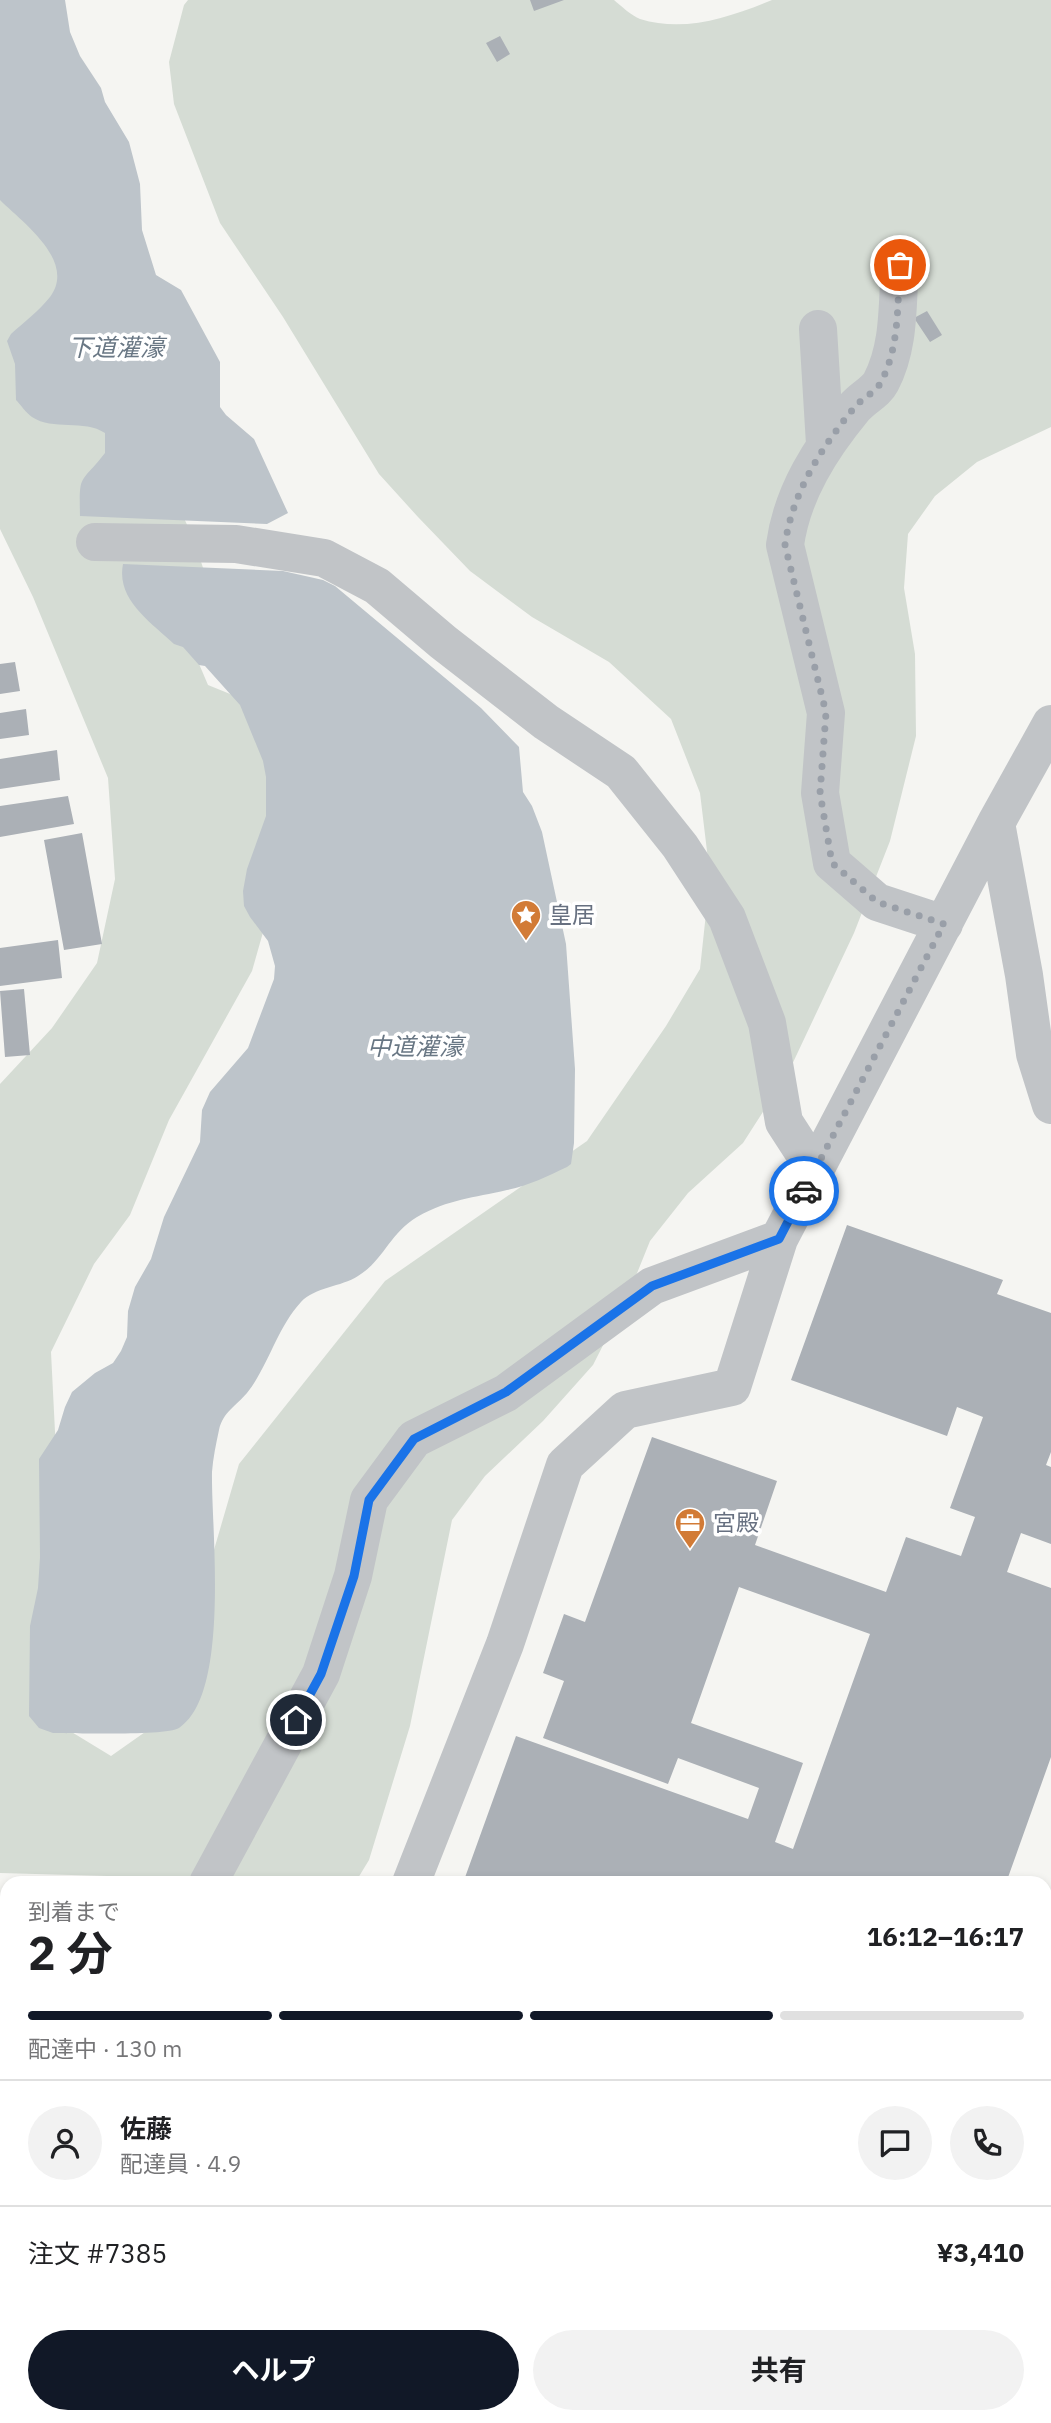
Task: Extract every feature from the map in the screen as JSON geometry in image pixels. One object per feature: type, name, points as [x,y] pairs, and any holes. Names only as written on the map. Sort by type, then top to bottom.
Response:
[{"type":"lane","points":[[900,265],[894,351],[880,385],[857,404],[825,444],[788,520],[785,545],[826,713],[820,793],[832,863],[877,902],[944,924]]},
{"type":"lane","points":[[818,330],[825,444]]},
{"type":"lane","points":[[95,542],[236,544],[324,558],[377,586],[443,642],[546,722],[621,772],[680,846],[727,918],[767,1023],[784,1122],[816,1170]]},
{"type":"lane","points":[[414,1876],[505,1644],[565,1465],[625,1410],[732,1387],[779,1239],[996,823],[1046,744]]},
{"type":"lane","points":[[996,823],[1024,975],[1034,1054],[1051,1105]]},
{"type":"lane","points":[[212,1876],[321,1674],[354,1576],[369,1500],[414,1439],[506,1392],[652,1286],[779,1239]]},
{"type":"shaded area","points":[[188,0],[614,0],[640,19],[657,23],[690,24],[724,17],[772,0],[1051,0],[1051,427],[977,462],[935,496],[908,534],[904,588],[915,654],[916,736],[890,841],[854,933],[789,1071],[743,1143],[688,1193],[650,1241],[627,1298],[593,1365],[543,1421],[485,1476],[452,1520],[410,1726],[369,1860],[359,1876],[107,1876],[0,1873],[0,1084],[52,1028],[97,963],[115,879],[108,778],[33,597],[0,529],[0,116],[194,540],[216,608],[188,638],[208,685],[267,709],[277,883],[252,971],[169,1120],[130,1215],[94,1264],[51,1352],[70,1731],[111,1756],[165,1718],[239,1464],[385,1281],[587,1141],[666,1026],[700,969],[710,876],[700,793],[671,719],[609,662],[532,617],[470,571],[418,517],[379,474],[283,317],[220,223],[174,104],[169,62],[184,5]]},
{"type":"water","name":"下道灌濠","points":[[0,0],[65,0],[70,32],[80,56],[101,88],[105,102],[129,142],[140,184],[142,230],[156,275],[181,290],[220,362],[220,407],[254,439],[288,513],[267,524],[80,516],[81,485],[105,453],[105,433],[88,427],[40,421],[16,400],[15,364],[7,341],[50,297],[57,283],[57,270],[43,243],[0,200]]},
{"type":"water","name":"中道灌濠","points":[[123,564],[283,571],[323,580],[335,586],[481,708],[519,747],[523,792],[532,806],[542,832],[566,944],[575,1069],[574,1143],[571,1164],[567,1167],[523,1186],[440,1206],[417,1217],[400,1231],[367,1270],[344,1283],[313,1293],[301,1302],[286,1323],[255,1382],[227,1414],[219,1430],[212,1472],[215,1609],[212,1647],[206,1682],[195,1710],[179,1728],[171,1731],[53,1733],[39,1728],[29,1716],[30,1626],[38,1588],[40,1557],[39,1459],[58,1430],[72,1392],[95,1373],[113,1363],[121,1351],[127,1337],[128,1311],[135,1287],[151,1259],[164,1217],[200,1142],[202,1110],[210,1092],[248,1048],[274,979],[275,966],[268,941],[244,906],[243,891],[247,869],[266,816],[266,777],[263,761],[240,705],[205,666],[199,665],[183,647],[174,644],[137,609],[125,589]]},
{"type":"building","points":[[530,0],[564,0],[534,11]]},
{"type":"building","points":[[500,36],[510,54],[497,62],[486,43]]},
{"type":"building","points":[[927,311],[942,335],[930,342],[914,318]]},
{"type":"building","points":[[15,662],[20,691],[0,694],[0,664]]},
{"type":"building","points":[[26,709],[29,735],[0,739],[0,713]]},
{"type":"building","points":[[57,750],[60,780],[0,789],[0,759]]},
{"type":"building","points":[[68,796],[74,824],[0,837],[0,806]]},
{"type":"building","points":[[82,833],[102,944],[64,950],[44,840]]},
{"type":"building","points":[[58,940],[62,978],[0,986],[0,948]]},
{"type":"building","points":[[24,989],[30,1055],[5,1057],[0,991]]},
{"type":"building","name":"宮殿","points":[[847,1225],[1003,1280],[997,1294],[1051,1313],[1051,1452],[1046,1465],[1051,1467],[1051,1544],[1021,1533],[1007,1572],[1051,1588],[1051,1757],[1008,1876],[466,1876],[516,1736],[748,1819],[759,1788],[678,1758],[668,1784],[543,1738],[564,1681],[543,1673],[564,1614],[585,1622],[652,1437],[777,1481],[755,1545],[886,1592],[906,1537],[961,1556],[975,1517],[950,1508],[983,1417],[957,1407],[947,1436],[791,1380]],"holes":[[[739,1587],[870,1634],[793,1849],[775,1842],[803,1763],[691,1723]]]},
{"type":"way so far","points":[[804,1191],[944,924],[877,902],[832,863],[820,793],[826,713],[785,545],[788,520],[813,464],[825,444],[857,404],[880,385],[894,351],[900,265]]},
{"type":"place","name":"皇居","points":[[526,942]]},
{"type":"place","name":"宮殿","points":[[690,1550]]},
{"type":"route","points":[[296,1720],[321,1674],[354,1576],[369,1500],[414,1439],[506,1392],[652,1286],[779,1239],[804,1191]]}]
